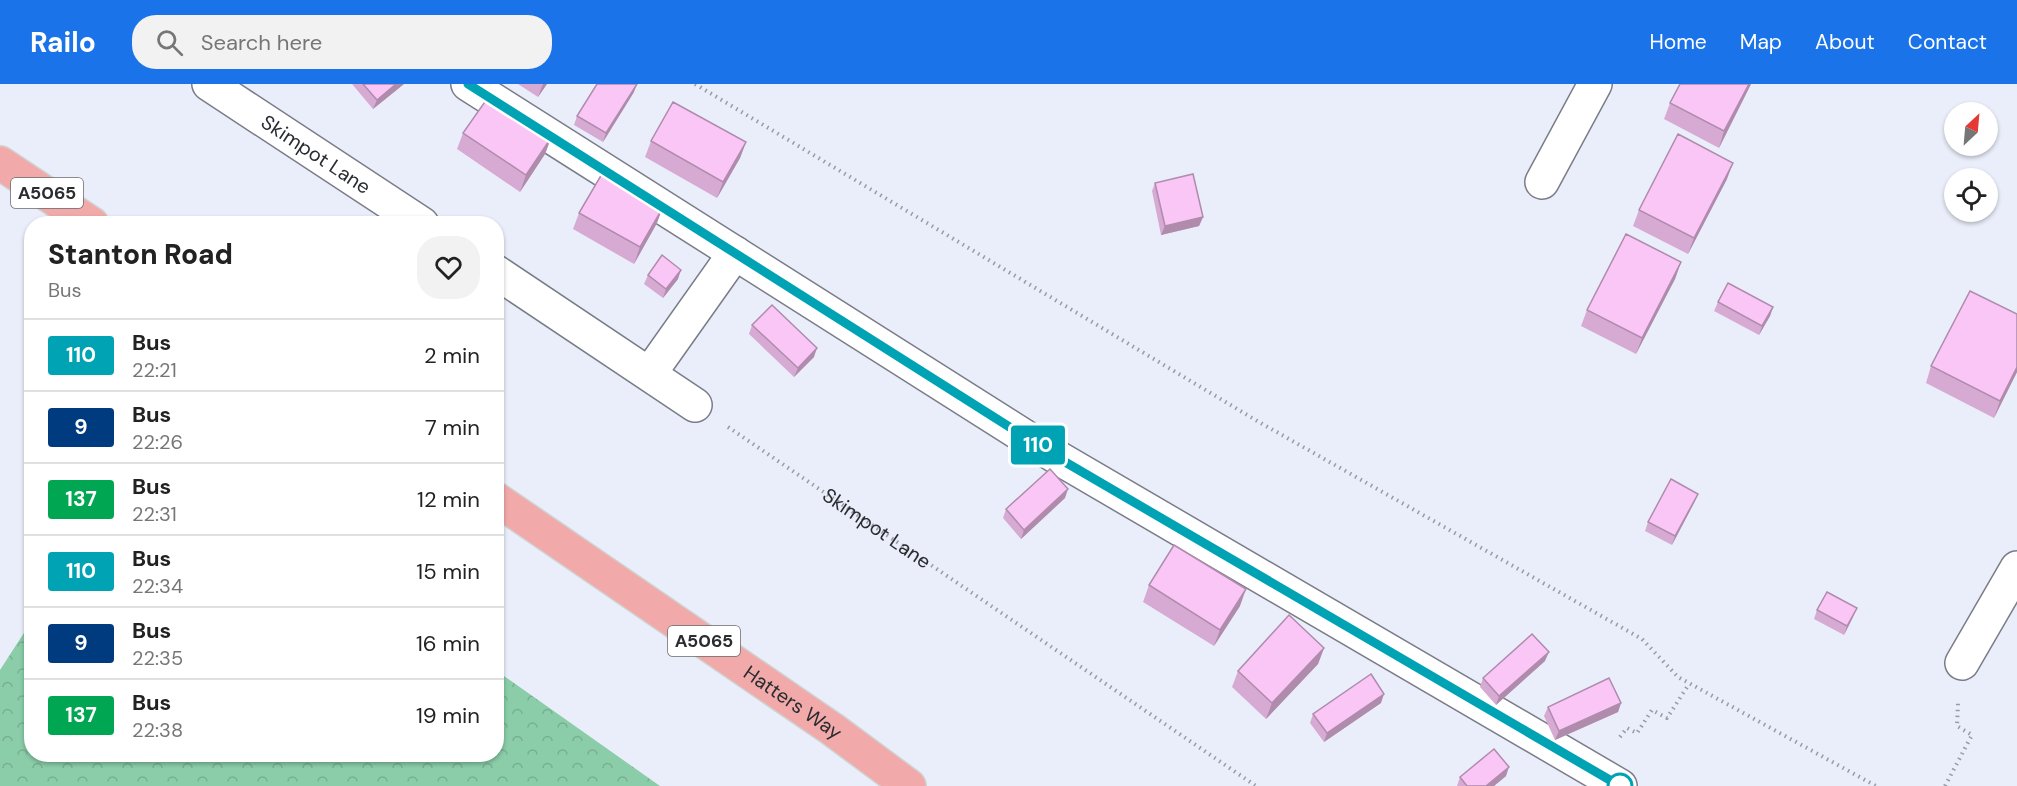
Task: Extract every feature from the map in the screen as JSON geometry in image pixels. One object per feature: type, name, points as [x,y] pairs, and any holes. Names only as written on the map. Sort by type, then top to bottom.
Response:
[{"type":"main road","name":"A5065","points":[[0,164],[80,216]]},
{"type":"main road","name":"Hatters Way","points":[[504,504],[832,729],[909,786]]},
{"type":"street","name":"Skimpot Lane","points":[[208,84],[410,216]]},
{"type":"street","points":[[468,84],[1060,459],[1607,779]]},
{"type":"street","points":[[1542,182],[1595,84]]},
{"type":"street","points":[[650,373],[735,253]]},
{"type":"street","points":[[504,277],[695,405]]},
{"type":"street","points":[[1962,663],[2017,568]]},
{"type":"path","points":[[695,84],[1259,422],[1642,639],[1678,678],[1876,786]]},
{"type":"path","name":"Skimpot Lane","points":[[695,405],[1256,786]]},
{"type":"path","points":[[1945,786],[1972,735],[1957,726],[1962,663]]},
{"type":"path","points":[[1607,779],[1627,728],[1637,733],[1652,710],[1667,718],[1689,684]]},
{"type":"green space","points":[[24,633],[24,762],[504,762],[504,676],[660,786],[0,786],[0,670]]},
{"type":"building","points":[[363,84],[396,84],[377,100]]},
{"type":"building","points":[[597,84],[637,84],[606,133],[577,116]]},
{"type":"building","points":[[1680,84],[1749,84],[1724,131],[1670,103]]},
{"type":"building","points":[[489,96],[551,138],[526,175],[463,133]]},
{"type":"building","points":[[673,102],[746,142],[723,182],[651,141]]},
{"type":"building","points":[[1678,134],[1733,163],[1694,238],[1639,210]]},
{"type":"building","points":[[603,172],[663,207],[640,247],[579,213]]},
{"type":"building","points":[[1193,174],[1203,217],[1165,226],[1155,183]]},
{"type":"building","points":[[1626,234],[1681,262],[1642,338],[1587,310]]},
{"type":"building","points":[[662,255],[681,270],[666,289],[648,275]]},
{"type":"building","points":[[1728,283],[1773,307],[1762,326],[1718,302]]},
{"type":"building","points":[[1970,291],[2017,314],[2017,367],[2000,401],[1931,366]]},
{"type":"building","points":[[772,305],[817,348],[798,368],[752,325]]},
{"type":"building","points":[[1050,469],[1068,489],[1024,530],[1006,509]]},
{"type":"building","points":[[1671,479],[1698,494],[1675,536],[1648,522]]},
{"type":"building","points":[[1174,545],[1246,589],[1220,630],[1149,585]]},
{"type":"building","points":[[1827,592],[1857,608],[1847,626],[1817,610]]},
{"type":"building","points":[[1289,615],[1324,648],[1272,703],[1238,671]]},
{"type":"building","points":[[1532,634],[1549,652],[1499,696],[1483,678]]},
{"type":"building","points":[[1371,674],[1384,694],[1327,733],[1313,714]]},
{"type":"building","points":[[1609,678],[1621,703],[1559,731],[1548,707]]},
{"type":"building","points":[[1494,749],[1509,767],[1486,786],[1467,786],[1460,777]]},
{"type":"bus line","name":"110","points":[[468,84],[1060,459],[1620,786]]}]
